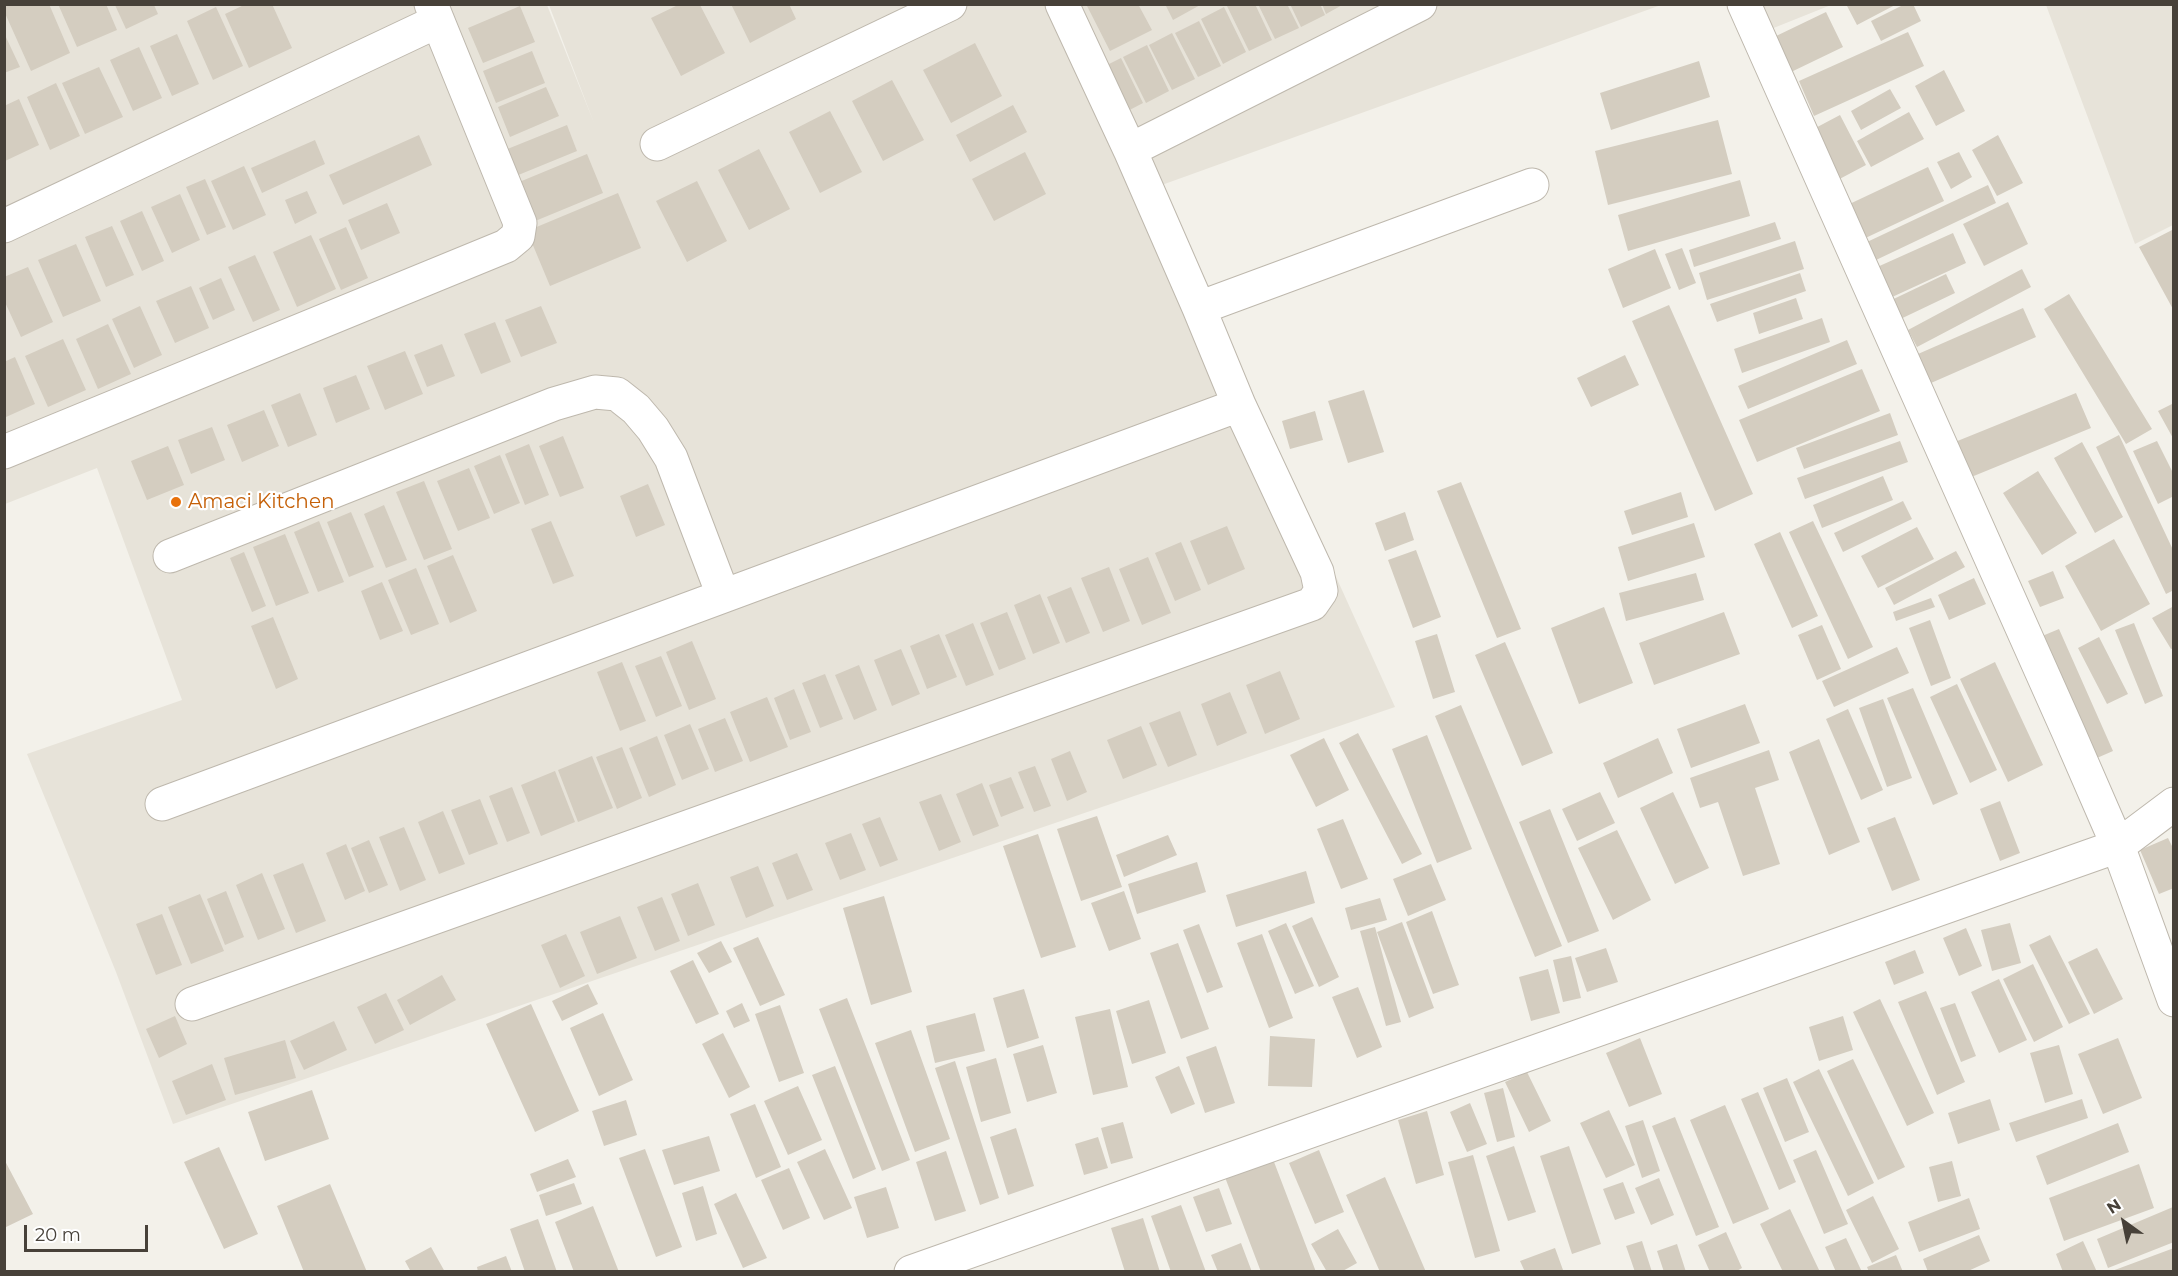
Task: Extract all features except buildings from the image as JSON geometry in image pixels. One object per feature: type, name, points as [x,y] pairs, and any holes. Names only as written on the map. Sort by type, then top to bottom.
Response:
[{"type":"street","points":[[657,144],[950,4]]},
{"type":"street","points":[[192,1004],[1312,604],[1321,591],[1317,572],[1239,405],[1130,150],[1062,4]]},
{"type":"street","points":[[1130,150],[1420,4]]},
{"type":"street","points":[[1744,4],[2118,846],[2174,1000]]},
{"type":"street","points":[[4,226],[434,13],[520,223],[518,236],[506,246],[4,452]]},
{"type":"street","points":[[1199,308],[1532,184]]},
{"type":"street","points":[[170,556],[554,404],[595,392],[617,394],[636,409],[653,429],[671,458],[723,595]]},
{"type":"street","points":[[162,804],[1239,405]]},
{"type":"street","points":[[911,1272],[2118,846],[2174,804]]},
{"type":"shaded area","points":[[5,5],[547,5],[594,123],[549,5],[1661,5],[1159,186],[1395,707],[173,1124],[116,972],[27,754],[182,700],[97,468],[5,504]]},
{"type":"shaded area","points":[[1730,5],[1831,5],[1746,39]]},
{"type":"shaded area","points":[[2046,5],[2173,5],[2173,225],[2135,244]]},
{"type":"place","name":"Amaci Kitchen","points":[[176,502]]}]
